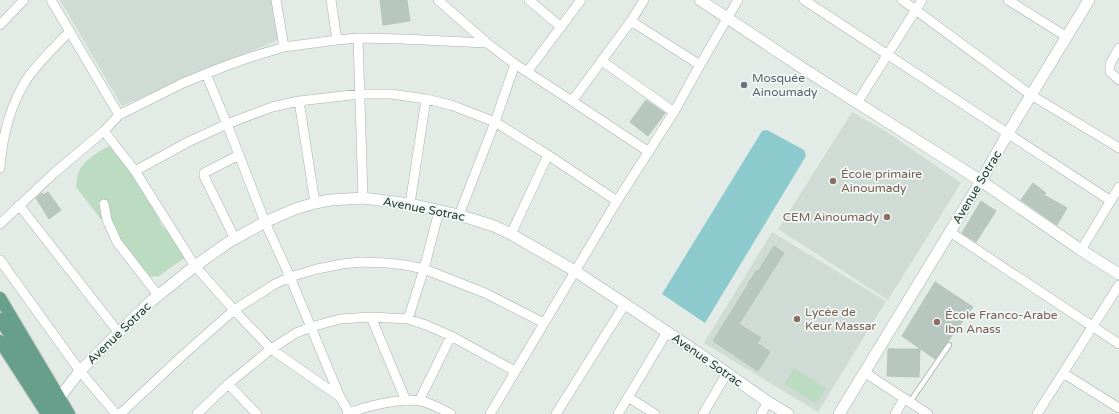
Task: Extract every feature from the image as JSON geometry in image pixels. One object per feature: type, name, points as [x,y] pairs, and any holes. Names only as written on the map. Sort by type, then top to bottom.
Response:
[{"type":"main road","points":[[0,298],[55,399],[61,414]]},
{"type":"main road","points":[[0,319],[55,399],[70,414]]},
{"type":"main road","points":[[2,346],[47,414]]},
{"type":"street","points":[[0,25],[24,0]]},
{"type":"street","points":[[51,0],[119,115]]},
{"type":"street","points":[[276,0],[284,47]]},
{"type":"street","points":[[331,0],[337,40]]},
{"type":"street","points":[[438,0],[487,43],[515,64],[649,152]]},
{"type":"street","points":[[529,0],[561,27]]},
{"type":"street","points":[[527,72],[581,0]]},
{"type":"street","points":[[572,101],[631,21],[644,0]]},
{"type":"street","points":[[700,0],[807,71],[982,181],[1081,250],[1119,274]]},
{"type":"street","points":[[490,414],[617,201],[674,112],[738,0]]},
{"type":"street","points":[[804,0],[1111,201]]},
{"type":"street","points":[[902,0],[1031,95],[1119,148]]},
{"type":"street","points":[[857,103],[922,0]]},
{"type":"street","points":[[1008,0],[1067,37]]},
{"type":"street","name":"Avenue Sotrac","points":[[839,414],[982,181],[1008,133],[1089,0]]},
{"type":"street","points":[[631,21],[700,65]]},
{"type":"street","points":[[0,168],[5,136],[18,95],[39,63],[70,31]]},
{"type":"street","points":[[358,38],[363,198]]},
{"type":"street","points":[[0,224],[53,174],[104,131],[119,115],[183,83],[251,57],[284,47],[358,38],[487,43]]},
{"type":"street","points":[[1119,48],[1110,64],[1109,70],[1113,76],[1119,80]]},
{"type":"street","points":[[602,61],[674,112]]},
{"type":"street","points":[[459,215],[495,122],[515,64]]},
{"type":"street","points":[[206,74],[266,222],[340,397],[349,414],[371,407],[406,401],[419,401],[435,406],[451,414]]},
{"type":"street","points":[[135,171],[188,142],[227,124],[272,107],[300,101],[360,94],[391,94],[426,99],[451,105],[495,122],[617,201]]},
{"type":"street","points":[[410,204],[426,99]]},
{"type":"street","points":[[300,101],[315,203]]},
{"type":"street","points":[[104,131],[135,171],[195,266],[234,310],[271,349],[340,397]]},
{"type":"street","points":[[235,239],[204,176],[204,173],[239,155]]},
{"type":"street","points":[[512,234],[548,155]]},
{"type":"street","points":[[1081,250],[1119,188]]},
{"type":"street","name":"Avenue Sotrac","points":[[55,399],[80,371],[158,295],[195,266],[235,239],[266,222],[295,209],[330,200],[363,198],[410,204],[439,210],[494,226],[512,234],[575,271],[788,414]]},
{"type":"street","points":[[104,204],[107,220],[117,242],[158,295]]},
{"type":"street","points":[[19,206],[119,333]]},
{"type":"street","points":[[408,318],[424,269],[439,210]]},
{"type":"street","points":[[950,232],[1119,344]]},
{"type":"street","points":[[0,260],[80,371],[116,414]]},
{"type":"street","points":[[120,414],[234,310],[275,284],[290,277],[317,269],[361,262],[405,265],[424,269],[485,293],[544,323]]},
{"type":"street","points":[[1037,414],[1119,285]]},
{"type":"street","points":[[556,414],[625,304]]},
{"type":"street","points":[[371,317],[406,401]]},
{"type":"street","points":[[197,414],[228,384],[271,349],[296,333],[340,319],[371,317],[408,318],[452,336],[515,371]]},
{"type":"street","points":[[618,414],[668,332]]},
{"type":"street","points":[[419,401],[452,336]]},
{"type":"street","points":[[864,372],[928,414]]},
{"type":"street","points":[[702,414],[727,373]]},
{"type":"street","points":[[1063,373],[1119,408]]},
{"type":"street","points":[[228,384],[257,414]]},
{"type":"street","points":[[628,397],[655,414]]},
{"type":"street","points":[[895,414],[907,401]]},
{"type":"street","points":[[761,414],[768,402]]},
{"type":"lane","points":[[907,401],[949,345]]},
{"type":"shaded area","points":[[60,0],[272,0],[280,39],[122,106]]},
{"type":"shaded area","name":"CEM Ainoumady","points":[[852,112],[887,132],[961,183],[888,300],[778,229]]},
{"type":"shaded area","name":"Lycée de Keur Massar","points":[[772,232],[886,301],[818,412],[704,343]]},
{"type":"green space","points":[[114,145],[163,227],[168,230],[178,229],[190,254],[159,276],[150,276],[141,271],[76,187],[78,173],[83,165],[101,151]]},
{"type":"green space","points":[[794,368],[826,388],[816,404],[784,384]]},
{"type":"water","points":[[767,130],[804,150],[806,156],[705,323],[662,294],[762,131]]},
{"type":"building","points":[[380,0],[407,0],[410,21],[383,25]]},
{"type":"building","points":[[646,100],[665,113],[648,136],[630,122]]},
{"type":"building","points":[[1033,183],[1046,193],[1044,195],[1067,208],[1057,225],[1021,200]]},
{"type":"building","points":[[48,192],[61,210],[49,219],[36,198],[42,193],[43,195]]},
{"type":"building","points":[[981,201],[996,211],[976,242],[962,233]]},
{"type":"building","points":[[774,246],[784,253],[739,324],[761,338],[757,343],[770,352],[758,371],[713,341],[748,283],[757,270],[758,271]]},
{"type":"building","name":"École Franco-Arabe Ibn Anass","points":[[935,282],[973,307],[935,359],[902,336]]},
{"type":"building","points":[[888,349],[920,349],[919,377],[887,376]]},
{"type":"place","name":"Mosquée Ainoumady","points":[[744,85]]},
{"type":"place","name":"École primaire Ainoumady","points":[[833,181]]},
{"type":"place","name":"CEM Ainoumady","points":[[887,217]]},
{"type":"place","name":"Lycée de Keur Massar","points":[[797,319]]},
{"type":"place","name":"École Franco-Arabe Ibn Anass","points":[[937,322]]}]
